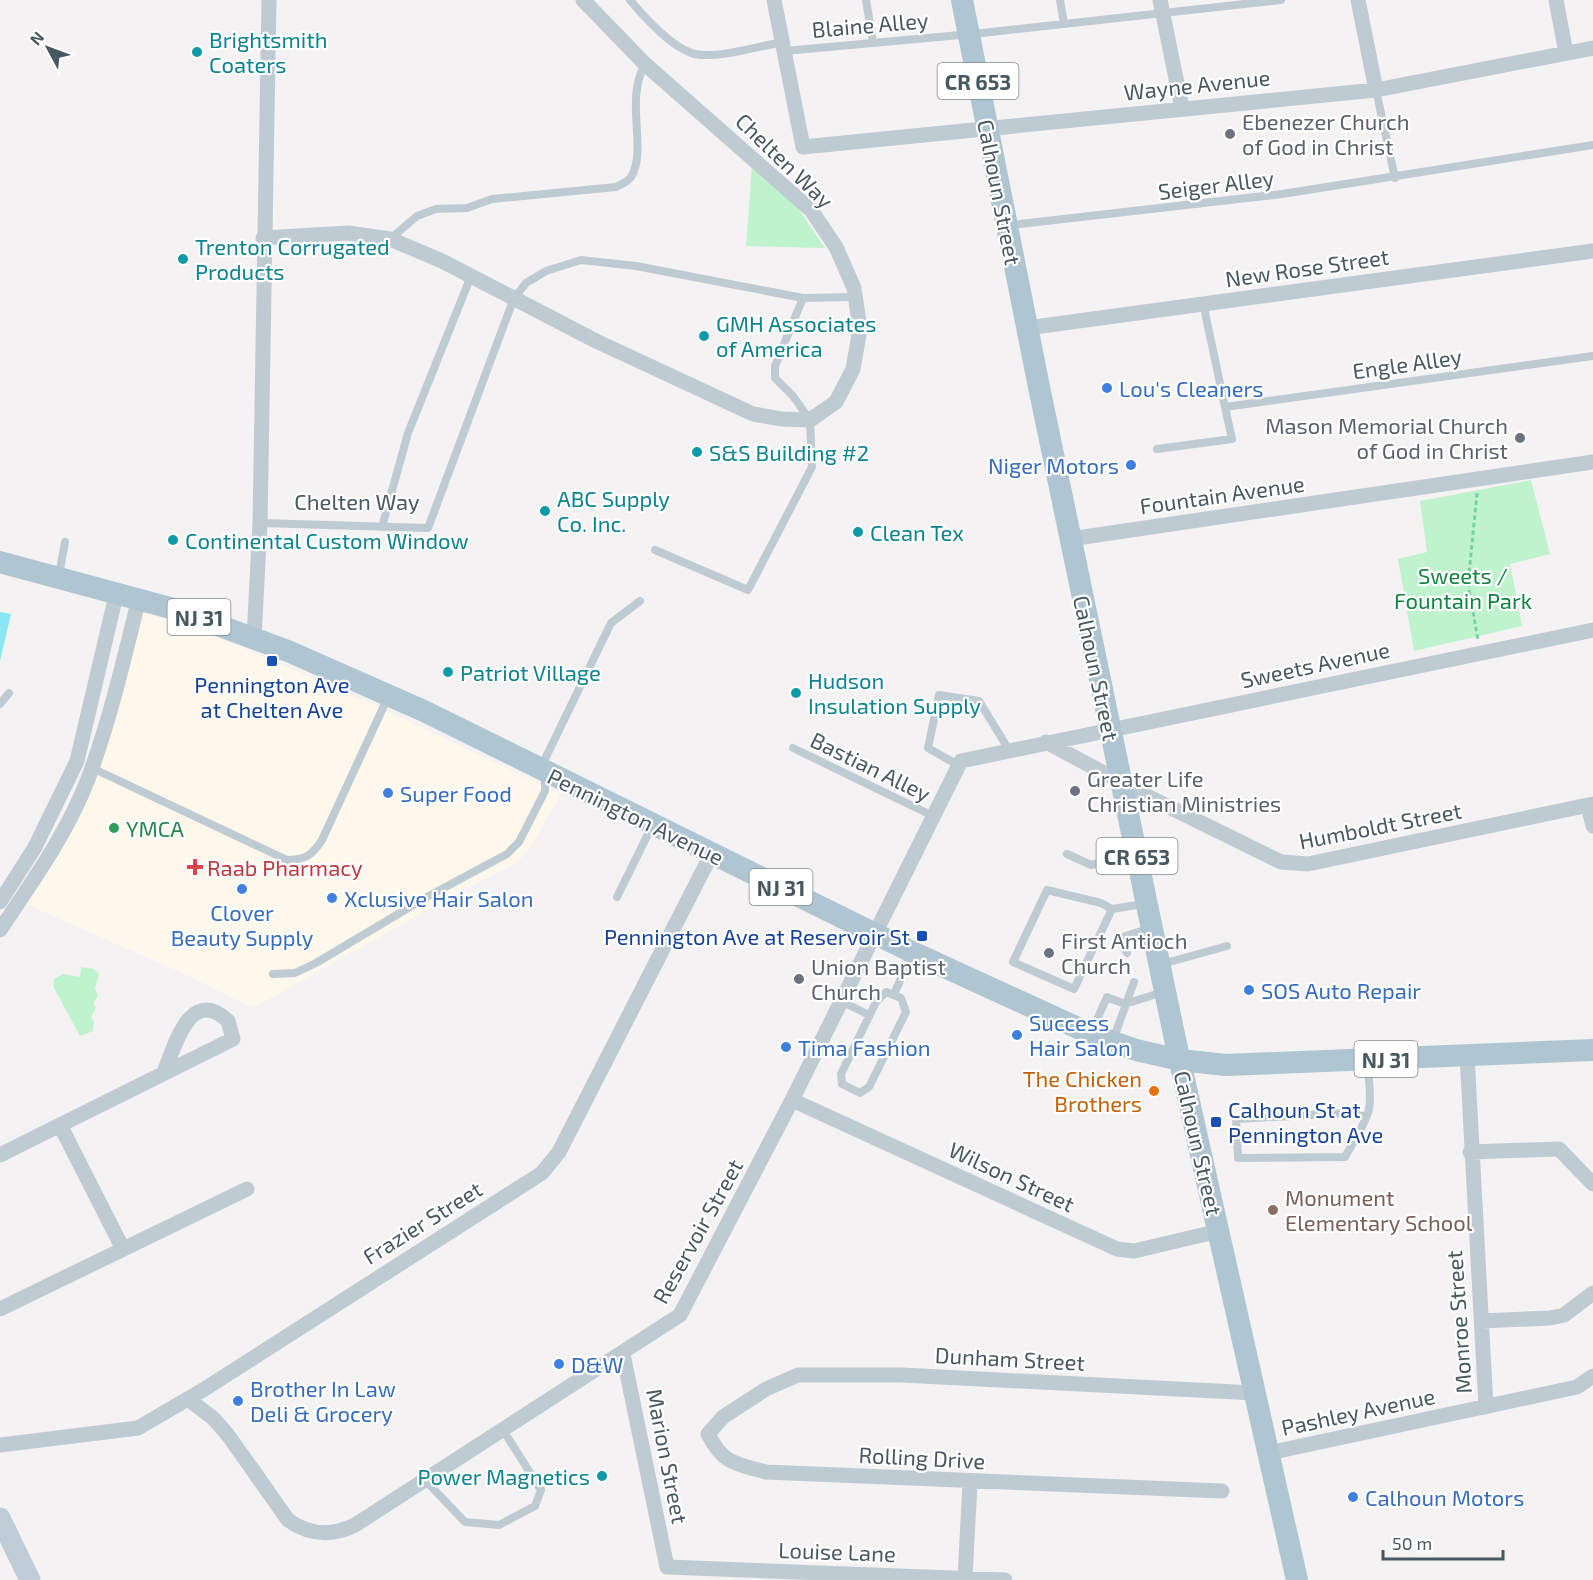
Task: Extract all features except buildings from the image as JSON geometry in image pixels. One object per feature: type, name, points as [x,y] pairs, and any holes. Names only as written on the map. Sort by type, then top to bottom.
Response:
[{"type":"main road","name":"Calhoun Street","points":[[962,0],[1136,854],[1297,1580]]},
{"type":"main road","name":"Pennington Avenue","points":[[0,562],[128,595],[254,638],[389,695],[912,952],[1113,1042],[1180,1059],[1226,1065],[1593,1050]]},
{"type":"street","points":[[254,638],[260,523],[263,238],[269,0]]},
{"type":"street","name":"Chelten Way","points":[[583,0],[645,64],[811,210],[848,270],[860,329],[853,369],[836,402],[810,420]]},
{"type":"street","points":[[774,0],[784,46]]},
{"type":"street","points":[[1358,0],[1376,90]]},
{"type":"street","points":[[1556,0],[1566,53]]},
{"type":"street","points":[[1161,6],[1182,108]]},
{"type":"street","name":"Wayne Avenue","points":[[784,46],[803,147],[1376,90],[1593,48]]},
{"type":"street","points":[[263,238],[348,233],[390,239],[471,276],[596,341],[753,414],[782,420],[810,420]]},
{"type":"street","name":"New Rose Street","points":[[1028,328],[1593,251]]},
{"type":"street","name":"Fountain Avenue","points":[[1071,539],[1593,462]]},
{"type":"street","points":[[0,902],[35,847],[77,761],[128,595]]},
{"type":"street","points":[[0,930],[61,835],[91,768],[113,702],[128,595]]},
{"type":"street","name":"Sweets Avenue","points":[[1046,742],[1593,630]]},
{"type":"street","points":[[958,765],[968,758],[1046,742]]},
{"type":"street","name":"Humboldt Street","points":[[1046,742],[1121,780],[1149,797],[1281,862],[1292,865],[1308,864],[1591,804]]},
{"type":"street","name":"Reservoir Street","points":[[188,1399],[213,1418],[228,1435],[283,1516],[299,1528],[311,1532],[336,1533],[347,1529],[673,1322],[684,1309],[792,1100],[958,765]]},
{"type":"street","points":[[1591,804],[1593,826]]},
{"type":"street","name":"Frazier Street","points":[[0,1445],[138,1428],[188,1399],[542,1173],[559,1152],[712,853]]},
{"type":"street","points":[[0,1155],[232,1039],[228,1021],[212,1011],[202,1011],[190,1016],[182,1025],[164,1072]]},
{"type":"street","name":"Monroe Street","points":[[1467,1055],[1470,1152],[1486,1407]]},
{"type":"street","name":"Wilson Street","points":[[792,1100],[1117,1249],[1134,1251],[1220,1231]]},
{"type":"street","points":[[60,1125],[123,1249]]},
{"type":"street","points":[[1470,1152],[1559,1149],[1593,1184]]},
{"type":"street","points":[[0,1309],[247,1189]]},
{"type":"street","points":[[1481,1321],[1550,1318],[1564,1315],[1593,1293]]},
{"type":"street","name":"Marion Street","points":[[623,1354],[667,1567]]},
{"type":"street","name":"Dunham Street","points":[[765,1389],[798,1375],[902,1375],[1255,1393]]},
{"type":"street","name":"Pashley Avenue","points":[[1269,1453],[1578,1387],[1593,1376]]},
{"type":"street","name":"Rolling Drive","points":[[765,1389],[723,1417],[708,1434],[717,1452],[734,1464],[766,1472],[970,1483],[1222,1491]]},
{"type":"street","points":[[965,1578],[970,1483]]},
{"type":"street","points":[[0,1518],[30,1580]]},
{"type":"street","name":"Louise Lane","points":[[667,1567],[1005,1580]]},
{"type":"lane","name":"Blaine Alley","points":[[630,0],[660,31],[685,51],[709,55],[784,46],[873,42],[1064,24],[1161,6],[1276,0]]},
{"type":"lane","points":[[866,0],[873,42]]},
{"type":"lane","points":[[1060,0],[1064,24]]},
{"type":"lane","points":[[390,239],[417,216],[436,209],[467,208],[492,199],[616,187],[630,180],[637,164],[634,107],[639,76],[645,64]]},
{"type":"lane","points":[[1376,90],[1395,178]]},
{"type":"lane","name":"Seiger Alley","points":[[1020,224],[1282,195],[1593,145]]},
{"type":"lane","points":[[514,298],[526,283],[546,271],[581,260],[636,266],[802,298],[855,297]]},
{"type":"lane","points":[[382,527],[408,433],[471,276]]},
{"type":"lane","name":"Chelten Way","points":[[260,523],[428,528],[514,298]]},
{"type":"lane","points":[[655,550],[748,590],[812,467],[810,420],[794,396],[775,378],[775,366],[802,298]]},
{"type":"lane","points":[[1157,449],[1232,439],[1203,303]]},
{"type":"lane","name":"Engle Alley","points":[[1225,406],[1593,356]]},
{"type":"lane","points":[[59,576],[66,542]]},
{"type":"lane","points":[[273,974],[295,973],[316,963],[425,898],[507,854],[519,842],[545,791],[545,759],[611,623],[640,601]]},
{"type":"lane","points":[[0,704],[9,693]]},
{"type":"lane","points":[[77,761],[287,860],[302,860],[313,854],[322,840],[389,695]]},
{"type":"lane","points":[[958,765],[928,748],[939,695],[979,701],[1009,750]]},
{"type":"lane","name":"Bastian Alley","points":[[793,748],[933,816]]},
{"type":"lane","points":[[617,897],[653,824]]},
{"type":"lane","points":[[1067,854],[1091,866],[1136,854]]},
{"type":"lane","points":[[1112,909],[1074,989],[1013,962],[1047,890],[1101,903],[1112,909],[1147,903]]},
{"type":"lane","points":[[1117,955],[1122,945],[1122,937],[1152,927]]},
{"type":"lane","points":[[1122,945],[1127,953]]},
{"type":"lane","points":[[1160,964],[1227,946]]},
{"type":"lane","points":[[894,994],[912,952]]},
{"type":"lane","points":[[1113,1042],[1125,1004],[1126,988],[1134,982]]},
{"type":"lane","points":[[1091,1034],[1107,997],[1125,1004],[1166,991]]},
{"type":"lane","points":[[882,993],[894,994],[904,1002],[906,1012],[868,1087],[860,1093],[842,1084],[840,1080],[870,1015],[882,993]]},
{"type":"lane","points":[[841,1001],[870,1015]]},
{"type":"lane","points":[[1366,1117],[1348,1113],[1236,1119],[1238,1158],[1346,1157],[1366,1117],[1369,1108],[1367,1059]]},
{"type":"lane","points":[[424,1479],[465,1522],[499,1525],[535,1506],[541,1490],[503,1430]]},
{"type":"path","points":[[1476,479],[1478,502],[1468,584],[1480,654]]},
{"type":"shaded area","points":[[143,612],[220,638],[370,703],[561,794],[528,852],[513,865],[459,892],[253,1008],[191,977],[26,904],[58,852]]},
{"type":"green space","points":[[752,166],[798,208],[825,248],[746,246]]},
{"type":"green space","name":"Sweets / Fountain Park","points":[[1531,480],[1550,554],[1510,564],[1522,626],[1414,651],[1398,559],[1427,552],[1420,501]]},
{"type":"green space","points":[[81,967],[94,969],[99,974],[95,989],[98,995],[93,1004],[96,1007],[91,1018],[94,1022],[93,1031],[80,1036],[53,986],[54,979],[63,974],[80,977]]},
{"type":"water","points":[[0,612],[11,614],[0,661]]},
{"type":"place","name":"Brightsmith Coaters","points":[[197,52]]},
{"type":"place","name":"Ebenezer Church of God in Christ","points":[[1230,134]]},
{"type":"place","name":"Trenton Corrugated Products","points":[[183,259]]},
{"type":"place","name":"GMH Associates of America","points":[[704,336]]},
{"type":"place","name":"Lou's Cleaners","points":[[1107,388]]},
{"type":"place","name":"Mason Memorial Church of God in Christ","points":[[1520,438]]},
{"type":"place","name":"S&S Building #2","points":[[697,452]]},
{"type":"place","name":"Niger Motors","points":[[1131,465]]},
{"type":"place","name":"ABC Supply Co. Inc.","points":[[545,511]]},
{"type":"place","name":"Clean Tex","points":[[858,532]]},
{"type":"place","name":"Continental Custom Window","points":[[173,540]]},
{"type":"place","name":"Pennington Ave at Chelten Ave","points":[[272,661]]},
{"type":"place","name":"Patriot Village","points":[[448,672]]},
{"type":"place","name":"Hudson Insulation Supply","points":[[796,693]]},
{"type":"place","name":"Greater Life Christian Ministries","points":[[1075,791]]},
{"type":"place","name":"Super Food","points":[[388,793]]},
{"type":"place","name":"YMCA","points":[[114,828]]},
{"type":"place","name":"Raab Pharmacy","points":[[195,867]]},
{"type":"place","name":"Clover Beauty Supply","points":[[242,889]]},
{"type":"place","name":"Xclusive Hair Salon","points":[[332,898]]},
{"type":"place","name":"Pennington Ave at Reservoir St","points":[[922,936]]},
{"type":"place","name":"First Antioch Church","points":[[1049,953]]},
{"type":"place","name":"Union Baptist Church","points":[[799,979]]},
{"type":"place","name":"SOS Auto Repair","points":[[1249,990]]},
{"type":"place","name":"Success Hair Salon","points":[[1017,1035]]},
{"type":"place","name":"Tima Fashion","points":[[786,1047]]},
{"type":"place","name":"The Chicken Brothers","points":[[1154,1091]]},
{"type":"place","name":"Calhoun St at Pennington Ave","points":[[1216,1122]]},
{"type":"place","name":"Monument Elementary School","points":[[1273,1210]]},
{"type":"place","name":"D&W","points":[[559,1364]]},
{"type":"place","name":"Brother In Law Deli & Grocery","points":[[238,1401]]},
{"type":"place","name":"Power Magnetics","points":[[602,1476]]},
{"type":"place","name":"Calhoun Motors","points":[[1353,1497]]}]
